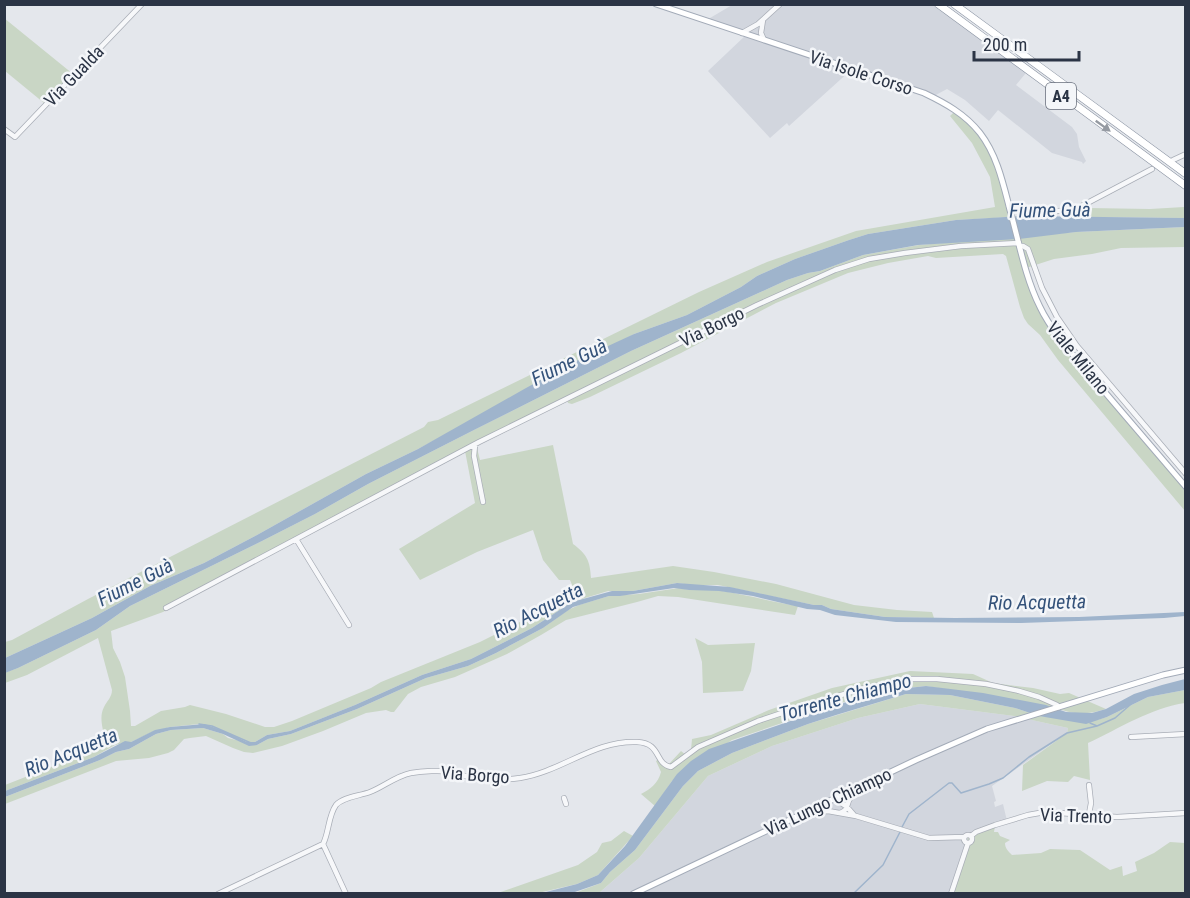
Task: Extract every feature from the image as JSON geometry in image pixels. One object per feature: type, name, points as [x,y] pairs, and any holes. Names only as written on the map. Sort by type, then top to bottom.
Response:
[{"type":"highway","name":"A4","points":[[938,4],[1185,186]]},
{"type":"highway","name":"A4","points":[[954,4],[1185,174]]},
{"type":"main road","name":"Via Isole Corso","points":[[656,4],[924,93],[956,110],[979,132],[987,144],[999,170],[1009,207]]},
{"type":"main road","name":"Viale Milano","points":[[1009,207],[1042,313],[1053,330],[1185,487]]},
{"type":"main road","points":[[1059,707],[1185,670]]},
{"type":"main road","name":"Via Lungo Chiampo","points":[[633,894],[916,760],[987,729],[1059,707]]},
{"type":"street","name":"Via Gualda","points":[[4,129],[15,137],[142,4]]},
{"type":"street","points":[[740,33],[752,28],[780,4]]},
{"type":"street","points":[[681,13],[683,6]]},
{"type":"street","points":[[752,37],[758,33],[763,20]]},
{"type":"street","points":[[761,27],[761,36],[766,42]]},
{"type":"street","points":[[752,28],[752,37]]},
{"type":"street","points":[[1173,160],[1185,154]]},
{"type":"street","points":[[1009,207],[1015,207],[1026,213],[1074,210],[1152,169]]},
{"type":"street","points":[[1019,243],[1028,249],[1048,301],[1077,346],[1185,474]]},
{"type":"street","name":"Via Borgo","points":[[166,608],[475,445],[757,305],[835,270],[869,259],[905,253],[961,246],[1019,243]]},
{"type":"street","points":[[475,445],[474,456],[483,502]]},
{"type":"street","points":[[296,539],[350,626]]},
{"type":"street","name":"Via Borgo","points":[[323,844],[333,810],[338,803],[378,789],[397,778],[410,774],[443,771],[475,778],[519,778],[542,772],[608,746],[637,742],[645,742],[654,747],[663,763],[668,767],[675,765],[698,747],[758,721],[861,689],[910,679],[958,681],[1004,687],[1039,697],[1059,707]]},
{"type":"street","points":[[1131,737],[1185,734]]},
{"type":"street","points":[[1089,785],[1091,803],[1089,814]]},
{"type":"street","points":[[835,799],[835,807],[840,813],[844,812],[852,795],[861,786]]},
{"type":"street","points":[[564,798],[566,804]]},
{"type":"street","name":"Via Trento","points":[[835,799],[856,816]]},
{"type":"street","name":"Via Trento","points":[[809,812],[828,811],[856,816],[929,838],[968,839],[976,832],[1037,813],[1062,812],[1130,817],[1185,813]]},
{"type":"street","points":[[951,894],[968,839]]},
{"type":"street","points":[[218,894],[323,844],[346,894]]},
{"type":"shaded area","points":[[732,5],[946,5],[1030,68],[1016,85],[1072,127],[1077,134],[1079,147],[1086,161],[1083,164],[1052,153],[998,110],[989,121],[965,100],[947,89],[932,97],[851,70],[789,126],[787,123],[770,138],[708,71],[746,35],[705,21]]},
{"type":"shaded area","points":[[920,704],[1014,716],[1068,728],[1067,733],[992,786],[996,801],[994,802],[995,807],[1003,804],[1007,821],[995,826],[967,847],[949,893],[598,894],[639,858],[708,776],[772,746],[858,718]]},
{"type":"green space","points":[[4,18],[73,74],[44,103],[5,71]]},
{"type":"green space","points":[[956,110],[980,133],[993,155],[1012,217],[956,220],[868,234],[795,259],[757,276],[741,287],[687,315],[634,334],[418,449],[366,474],[204,563],[150,586],[92,618],[5,658],[5,642],[424,427],[428,422],[438,420],[699,292],[767,262],[856,231],[995,207],[990,177],[972,143],[950,116]]},
{"type":"green space","points":[[1185,207],[1185,218],[1085,217],[1089,208]]},
{"type":"green space","points":[[1185,227],[1185,247],[1121,248],[1054,259],[1026,268],[1035,296],[1051,327],[1185,486],[1185,511],[1058,360],[1040,335],[1028,324],[1020,307],[1006,256],[1003,254],[936,258],[928,256],[888,263],[848,273],[776,303],[590,397],[572,404],[568,403],[567,398],[476,444],[480,460],[553,445],[573,544],[587,558],[591,578],[673,566],[776,584],[854,605],[932,612],[934,618],[885,617],[831,609],[822,605],[718,585],[677,583],[633,591],[608,591],[572,602],[532,628],[471,659],[422,675],[290,731],[267,735],[249,743],[224,731],[199,724],[170,727],[131,742],[115,745],[94,757],[5,791],[5,785],[107,745],[102,726],[102,711],[112,690],[98,638],[27,675],[5,683],[4,673],[96,630],[130,606],[262,541],[368,484],[631,351],[787,280],[863,255],[919,245],[1076,232]],"holes":[[[465,451],[475,503],[399,549],[420,580],[477,552],[533,530],[543,560],[559,580],[570,580],[576,594],[480,642],[274,727],[265,727],[190,705],[161,711],[131,726],[125,677],[113,648],[111,631],[163,612]]]},
{"type":"green space","points":[[679,588],[722,591],[798,606],[795,615],[658,596],[566,620],[507,654],[455,677],[421,687],[408,694],[394,712],[386,710],[366,713],[282,746],[253,753],[244,752],[206,736],[184,739],[168,753],[149,758],[116,761],[5,804],[5,797],[116,752],[129,749],[156,734],[171,730],[203,728],[223,734],[228,738],[257,745],[268,739],[291,734],[357,709],[426,678],[468,666],[543,628],[579,605],[609,596]]},
{"type":"green space","points":[[695,638],[708,645],[755,643],[751,671],[743,691],[703,693],[702,662]]},
{"type":"green space","points":[[910,671],[973,674],[993,683],[1060,694],[1069,693],[1106,709],[1074,713],[1054,707],[926,686],[899,689],[850,700],[732,740],[672,781],[655,806],[641,794],[654,785],[660,776],[661,772],[656,761],[660,758],[662,762],[669,764],[681,751],[686,755],[691,750],[692,739],[711,735],[769,710],[832,688]]},
{"type":"green space","points":[[1185,690],[1185,703],[1160,709],[1088,743],[1090,780],[1074,776],[1068,782],[1047,781],[1022,791],[1023,765],[1067,733],[1068,728],[1014,716],[920,704],[858,718],[772,746],[708,776],[639,858],[599,893],[572,894],[601,883],[635,850],[683,786],[698,771],[732,753],[808,724],[906,694],[950,695],[1015,708],[1039,716],[1097,720],[1148,697]]},
{"type":"green space","points":[[995,826],[994,832],[1010,840],[1005,845],[1012,855],[1041,853],[1050,849],[1080,850],[1110,870],[1122,866],[1123,876],[1137,871],[1135,862],[1170,842],[1185,843],[1185,893],[949,894],[967,847],[968,835]]},
{"type":"green space","points":[[624,831],[633,836],[598,875],[577,884],[538,893],[495,894],[578,865],[597,852],[602,843],[611,841]]},
{"type":"water","points":[[1023,216],[1185,218],[1185,227],[1076,232],[1019,239],[918,245],[863,255],[787,280],[631,351],[368,484],[262,541],[130,606],[96,630],[5,673],[5,658],[92,618],[150,586],[204,563],[366,474],[418,449],[580,359],[634,334],[687,315],[741,287],[757,276],[795,259],[868,234],[956,220]]},
{"type":"water","points":[[677,583],[730,587],[822,605],[831,609],[885,617],[1079,617],[1185,612],[1185,616],[1021,623],[896,622],[835,615],[753,596],[719,591],[674,588],[609,596],[573,607],[543,628],[468,666],[426,678],[357,709],[291,734],[249,746],[203,728],[171,730],[156,734],[129,749],[116,752],[5,797],[5,791],[94,757],[125,741],[131,742],[155,730],[204,724],[247,742],[255,742],[267,735],[290,731],[422,675],[471,659],[532,628],[572,602],[612,591],[633,591]]},
{"type":"water","points":[[1185,679],[1185,690],[1148,697],[1107,717],[1086,724],[1039,716],[1015,708],[950,695],[906,694],[808,724],[732,753],[698,771],[683,786],[635,850],[601,883],[572,893],[538,894],[577,884],[598,875],[625,846],[677,774],[709,749],[843,703],[899,689],[926,686],[983,693],[1046,705],[1066,712],[1092,713],[1106,709],[1134,694]]},
{"type":"waterway","points":[[902,827],[909,814],[949,783],[952,783],[961,793],[1003,778],[1029,757],[1067,733],[1097,726],[1115,718],[1130,705]]},
{"type":"waterway","name":"Torrente Chiampo","points":[[1090,723],[1097,726]]},
{"type":"waterway","name":"Rio Acquetta","points":[[199,724],[212,726],[251,743]]},
{"type":"waterway","points":[[853,894],[883,865],[900,832]]},
{"type":"water label","name":"Fiume Guà","points":[[1050,210]]},
{"type":"water label","name":"Fiume Guà","points":[[569,362]]},
{"type":"water label","name":"Fiume Guà","points":[[135,582]]}]
